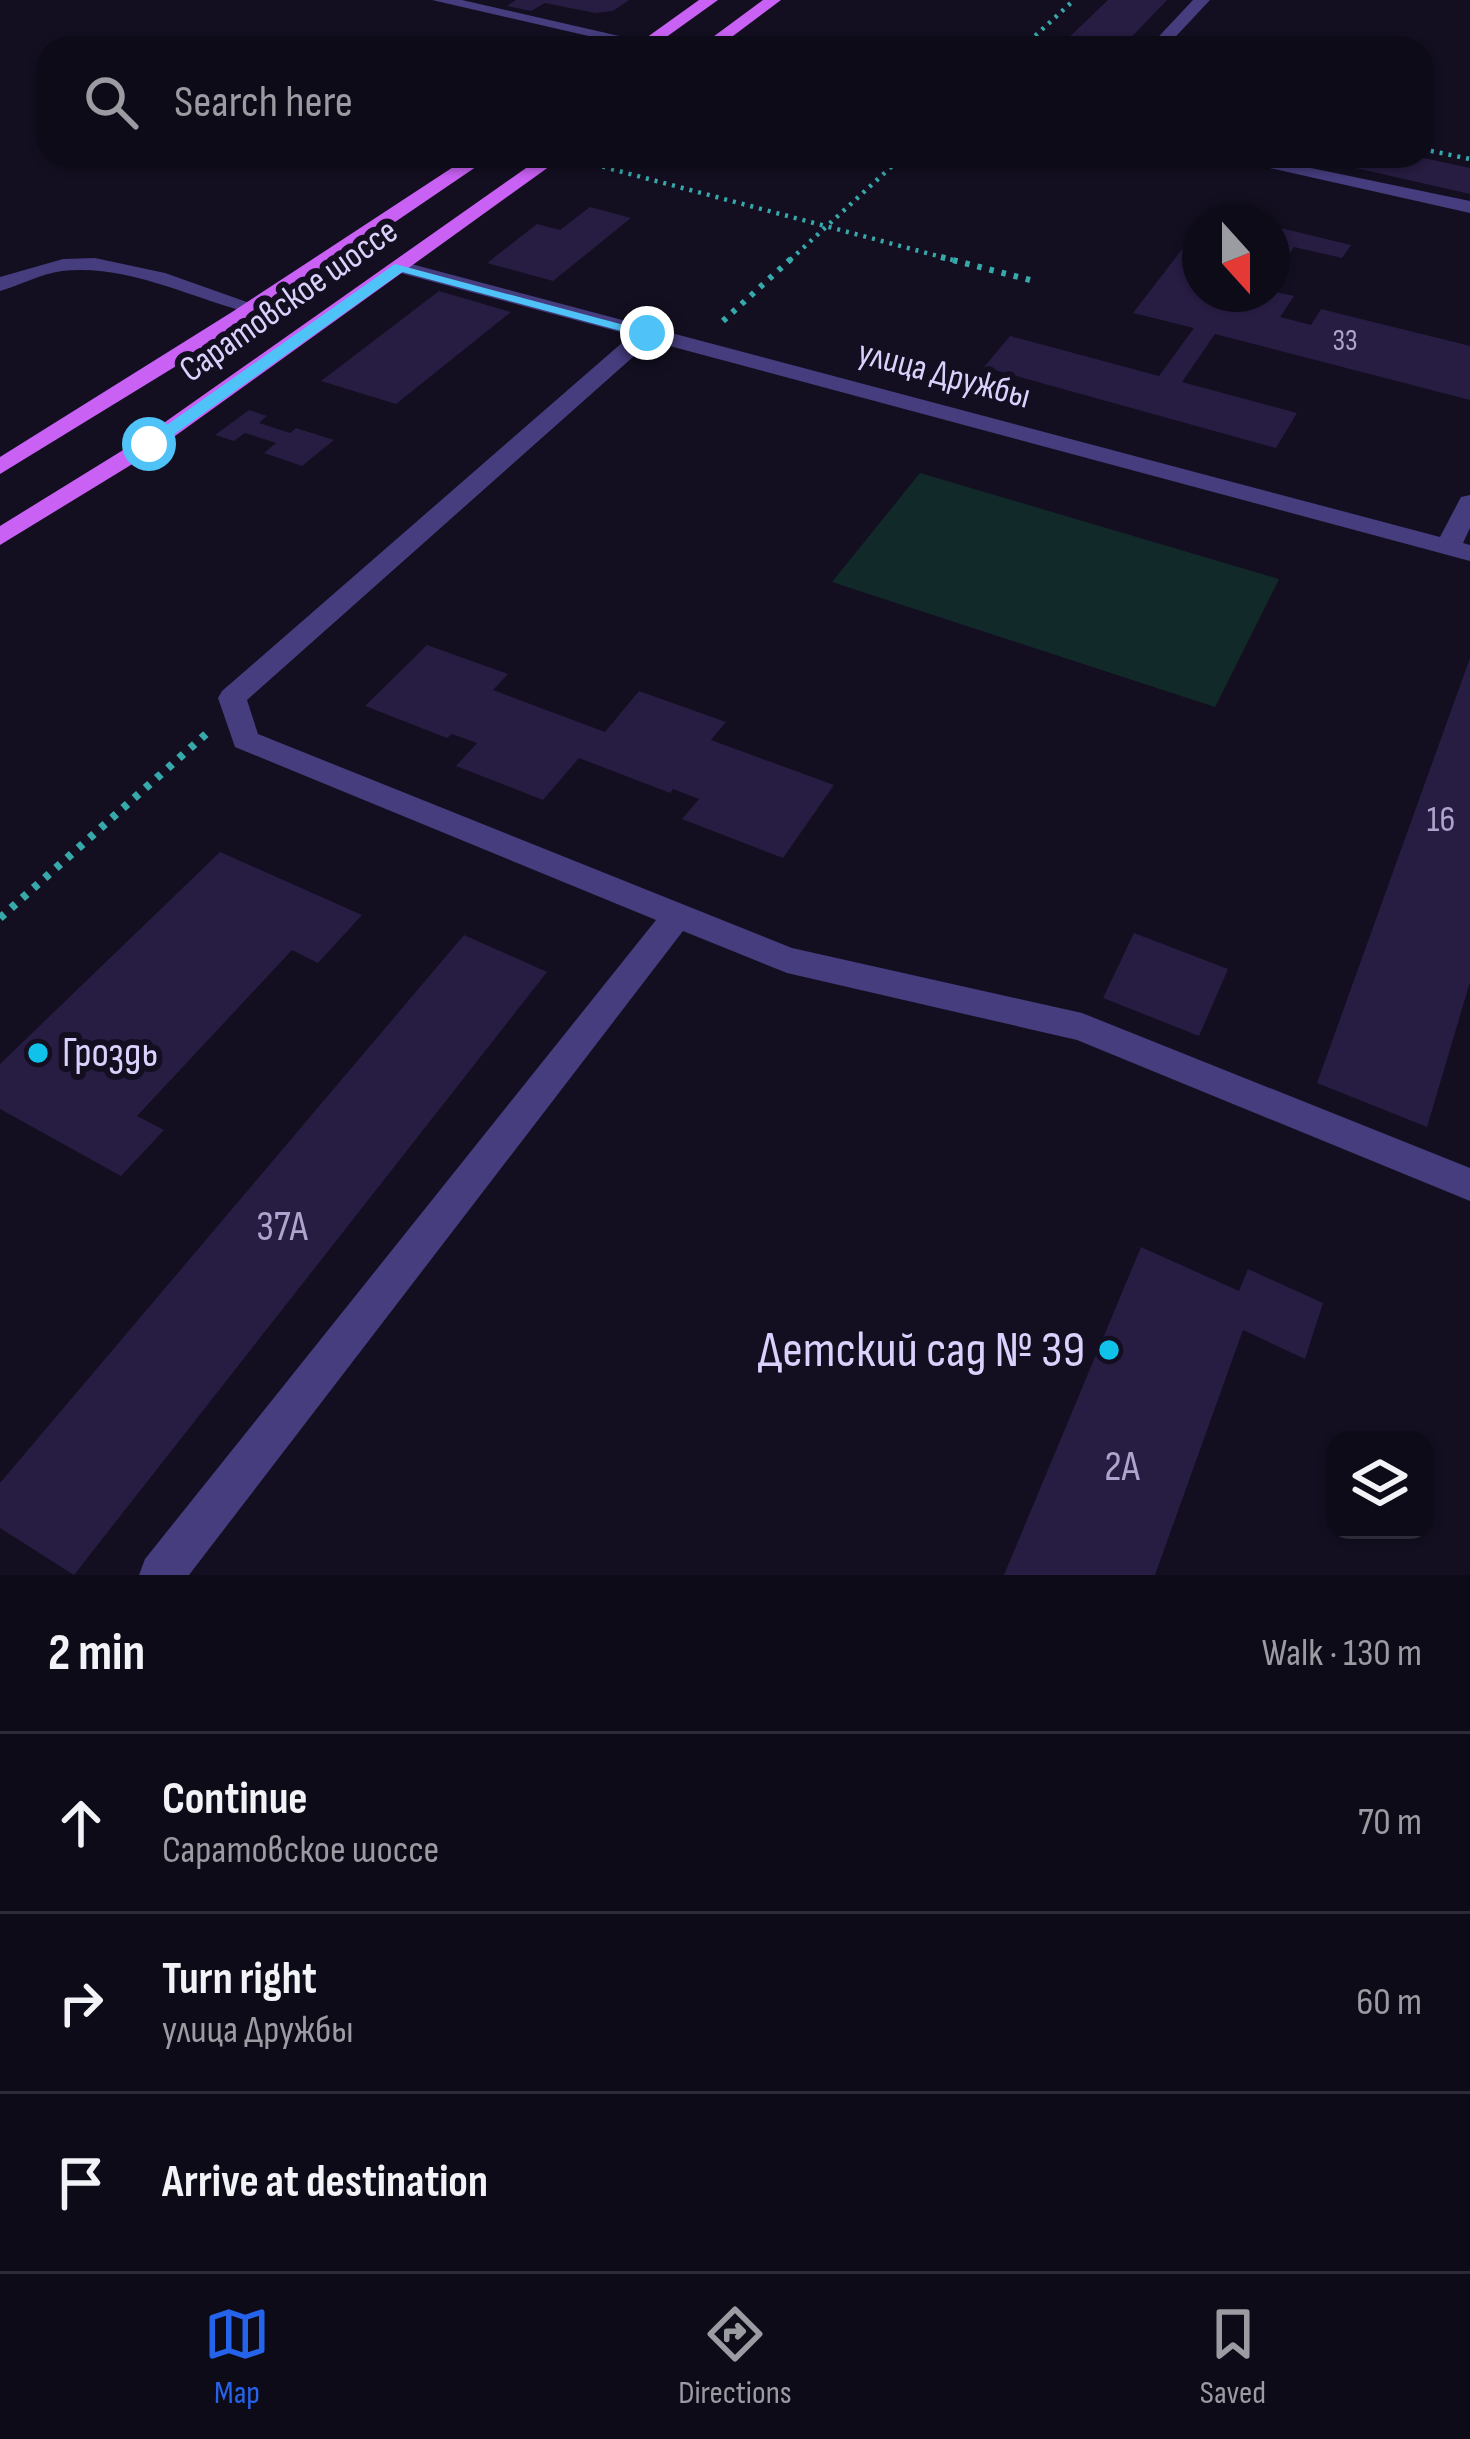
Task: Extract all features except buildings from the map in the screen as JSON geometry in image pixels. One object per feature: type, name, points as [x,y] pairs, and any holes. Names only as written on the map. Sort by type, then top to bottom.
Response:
[{"type":"main road","points":[[658,36],[710,0]]},
{"type":"main road","points":[[723,36],[773,0]]},
{"type":"main road","name":"Саратовское шоссе","points":[[0,467],[465,168]]},
{"type":"main road","name":"Саратовское шоссе","points":[[0,537],[149,444],[538,168]]},
{"type":"lane","points":[[440,0],[477,3],[604,36]]},
{"type":"lane","points":[[1168,36],[1202,0]]},
{"type":"lane","points":[[1283,168],[1470,207]]},
{"type":"lane","points":[[0,285],[50,264],[76,260],[103,263],[253,308]]},
{"type":"lane","name":"улица Дружбы","points":[[400,267],[1459,550]]},
{"type":"lane","points":[[647,333],[232,698],[245,740],[787,959],[1082,1028],[1470,1185]]},
{"type":"lane","points":[[1459,550],[1470,502]]},
{"type":"lane","points":[[161,1575],[678,915]]},
{"type":"path","points":[[1035,36],[1074,0]]},
{"type":"path","points":[[1434,152],[1470,159]]},
{"type":"path","points":[[604,168],[1030,280]]},
{"type":"path","points":[[695,346],[890,168]]},
{"type":"path","points":[[0,917],[234,709]]},
{"type":"green space","points":[[920,473],[1279,579],[1215,707],[832,582]]},
{"type":"place","name":"Гроздь","points":[[38,1053]]},
{"type":"place","name":"Детский сад № 39","points":[[1109,1350]]},
{"type":"route","points":[[149,444],[400,267],[647,333]]}]
